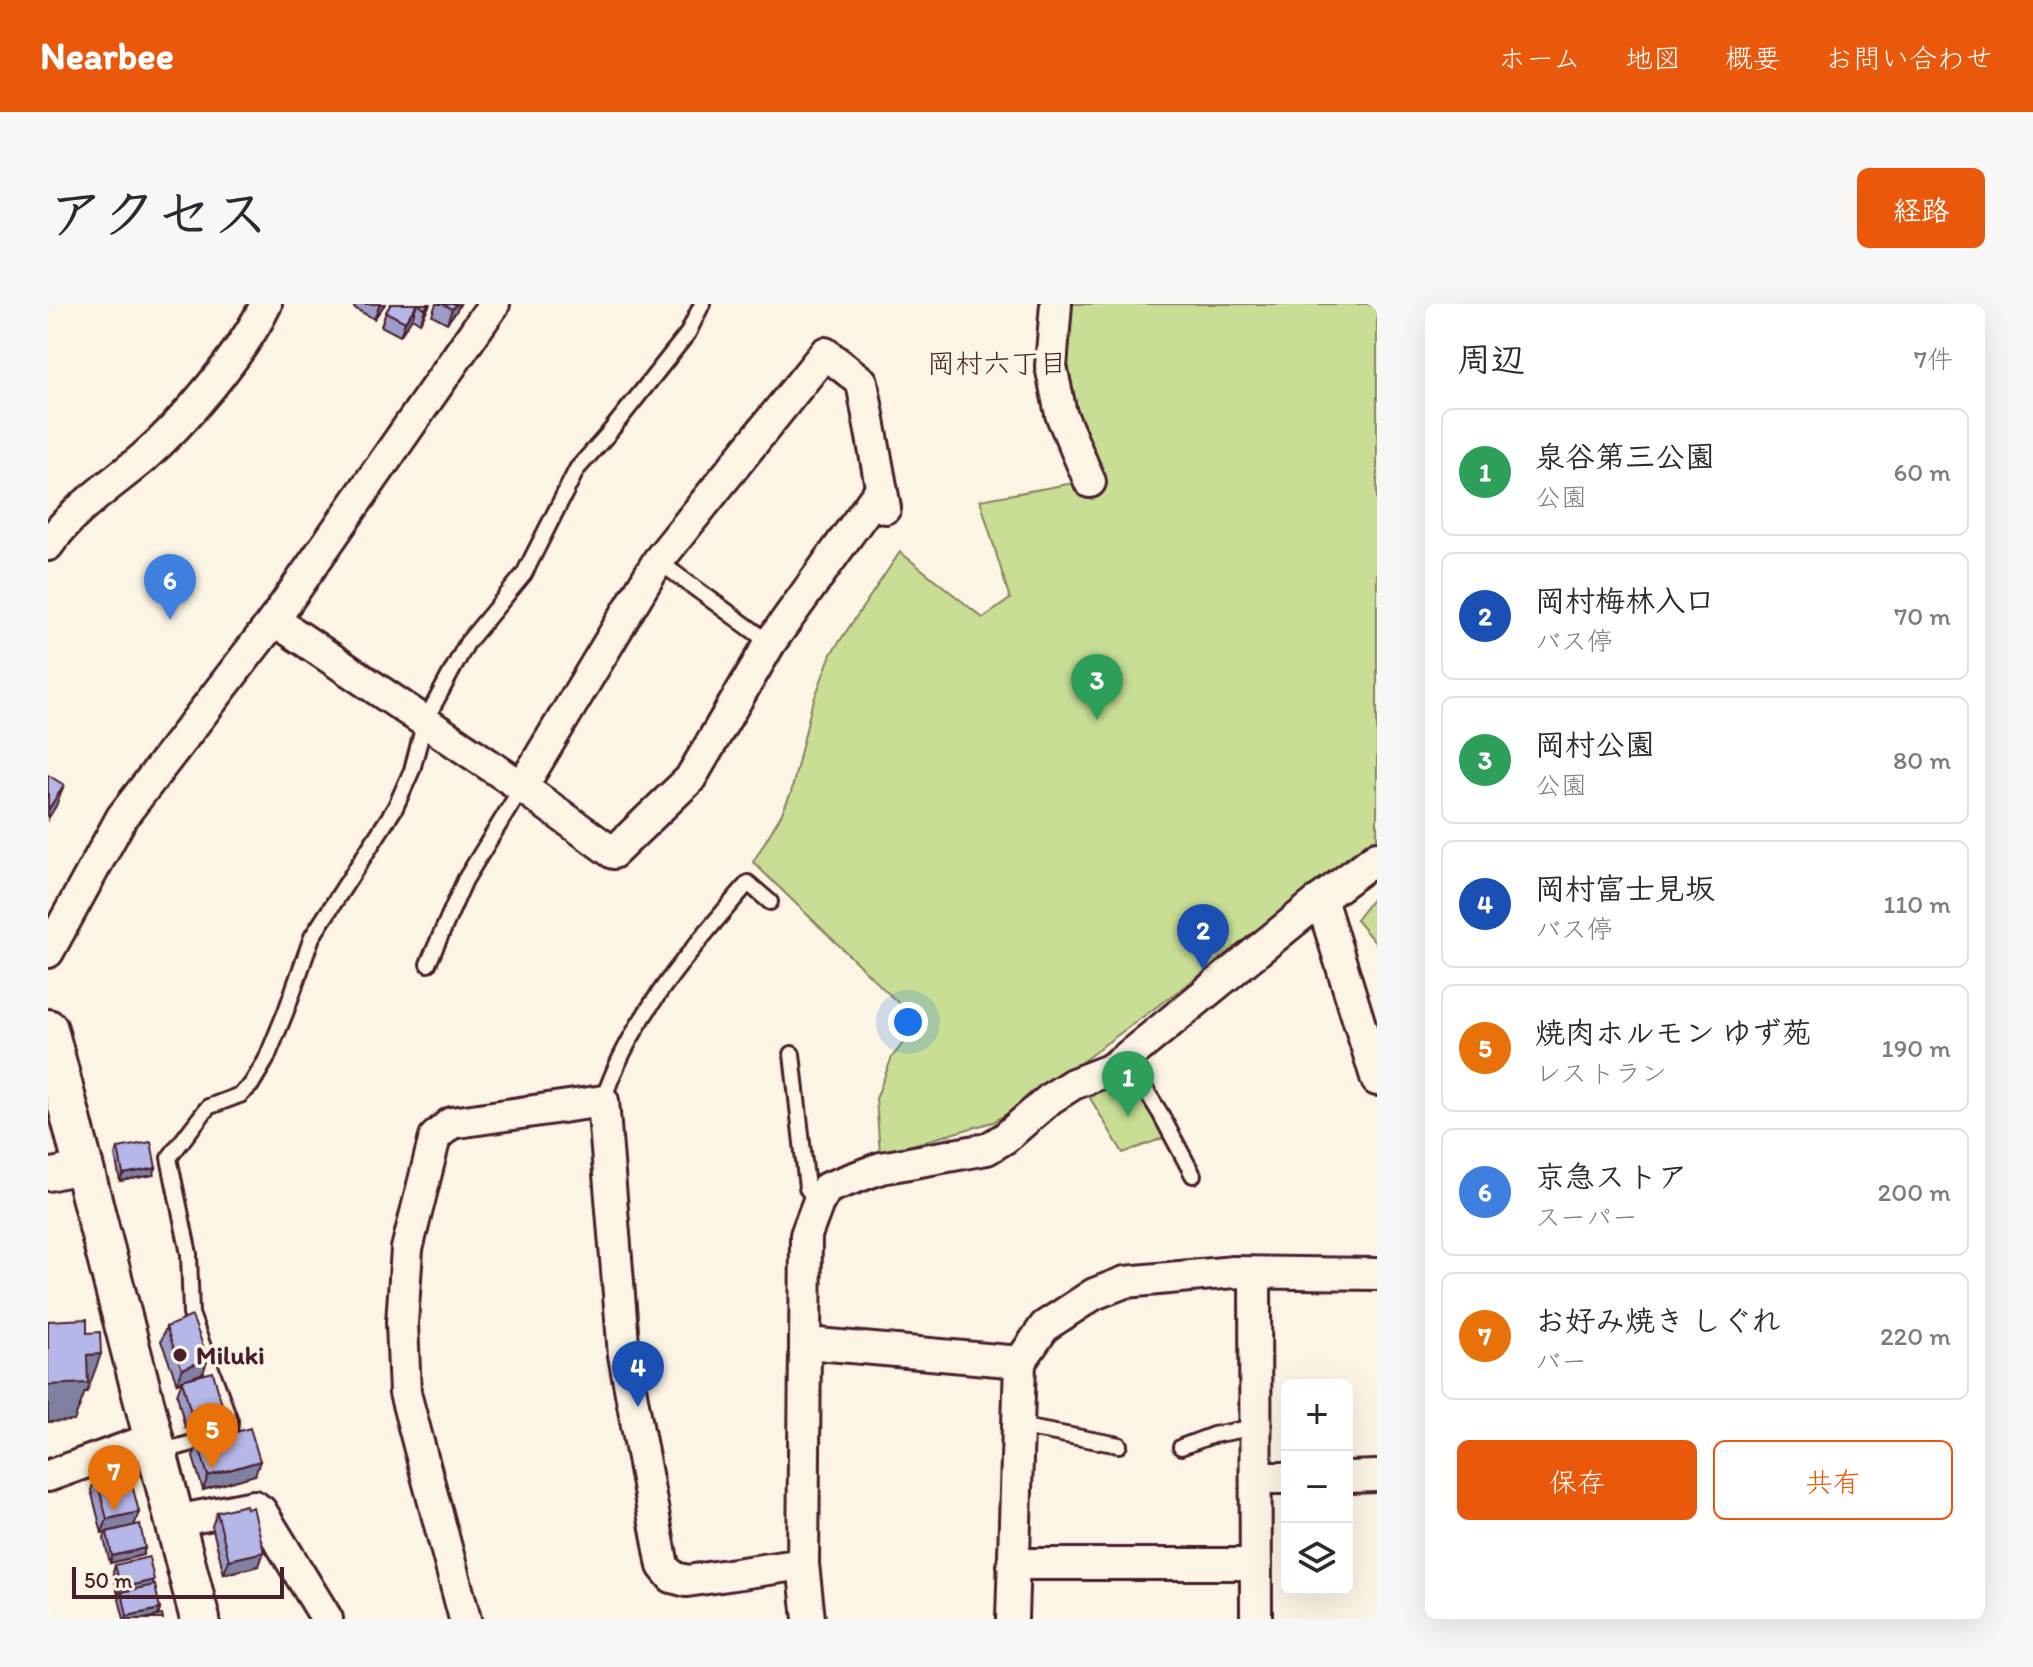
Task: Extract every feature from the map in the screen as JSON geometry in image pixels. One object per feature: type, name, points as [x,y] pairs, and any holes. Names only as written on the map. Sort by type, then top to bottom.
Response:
[{"type":"street","points":[[48,545],[91,498],[144,457],[197,403],[257,322],[266,304]]},
{"type":"street","points":[[48,952],[122,817],[274,620],[494,304]]},
{"type":"street","points":[[1056,304],[1051,366],[1061,414],[1090,482]]},
{"type":"street","points":[[274,620],[522,787],[613,853],[690,779],[770,643],[883,499],[862,382],[825,353],[658,561],[522,787]]},
{"type":"street","points":[[809,1619],[803,1564],[806,1235],[827,1188],[871,1171],[987,1149],[1062,1091],[1109,1070],[1126,1058],[1377,857]]},
{"type":"street","points":[[1321,899],[1377,1080]]},
{"type":"street","points":[[48,1029],[66,1171],[156,1445],[200,1619]]},
{"type":"street","points":[[465,1619],[405,1393],[402,1323],[407,1249],[435,1137],[451,1123],[603,1101],[624,1355],[663,1566],[672,1577],[687,1581],[803,1564]]},
{"type":"street","points":[[1012,1619],[1020,1362],[1045,1326],[1094,1294],[1125,1282],[1234,1272],[1377,1274]]},
{"type":"street","points":[[1255,1273],[1256,1619]]},
{"type":"street","points":[[806,1343],[1020,1362]]},
{"type":"street","points":[[48,1476],[156,1445]]},
{"type":"street","points":[[1353,1477],[1377,1476]]},
{"type":"street","points":[[1256,1478],[1281,1478]]},
{"type":"street","points":[[176,1521],[254,1506],[261,1511],[327,1619]]},
{"type":"street","points":[[1013,1564],[1256,1564]]},
{"type":"lane","points":[[156,1445],[229,1433],[230,1421],[191,1314],[189,1254],[169,1158],[208,1107],[240,1095],[259,1073],[286,1011],[312,937],[395,808],[412,770],[425,721],[467,643],[524,574],[577,469],[688,333],[702,304]]},
{"type":"lane","points":[[658,561],[770,643]]},
{"type":"lane","points":[[428,964],[465,880],[522,787]]},
{"type":"lane","points":[[603,1101],[612,1073],[653,1003],[716,920],[748,883],[770,902]]},
{"type":"lane","points":[[792,1054],[807,1188],[818,1203]]},
{"type":"lane","points":[[1126,1058],[1193,1175]]},
{"type":"lane","points":[[1018,1426],[1119,1445]]},
{"type":"lane","points":[[1181,1447],[1213,1435],[1256,1427]]},
{"type":"green space","points":[[1062,304],[1377,304],[1377,868],[1338,875],[1047,1089],[993,1122],[880,1154],[876,1099],[892,1057],[919,1023],[753,862],[791,793],[811,708],[831,654],[900,552],[983,618],[1010,599],[980,500],[1085,481],[1060,387]]},
{"type":"green space","points":[[1377,893],[1377,945],[1356,920]]},
{"type":"green space","points":[[1125,1072],[1166,1137],[1123,1153],[1090,1098]]},
{"type":"building","points":[[391,304],[417,304],[405,322],[386,312]]},
{"type":"building","points":[[48,775],[64,785],[48,810]]},
{"type":"building","points":[[151,1142],[156,1168],[123,1174],[118,1148]]},
{"type":"building","points":[[192,1316],[208,1359],[182,1369],[166,1327]]},
{"type":"building","points":[[87,1319],[87,1333],[100,1332],[101,1354],[87,1355],[88,1383],[48,1385],[48,1321]]},
{"type":"building","points":[[213,1372],[222,1405],[191,1413],[182,1380]]},
{"type":"building","points":[[250,1428],[260,1461],[208,1476],[198,1443]]},
{"type":"building","points":[[128,1469],[139,1512],[107,1519],[96,1476]]},
{"type":"building","points":[[246,1505],[247,1509],[253,1507],[264,1552],[229,1560],[217,1512]]},
{"type":"building","points":[[140,1524],[145,1548],[112,1556],[107,1532]]},
{"type":"building","points":[[149,1557],[154,1580],[121,1588],[115,1565]]},
{"type":"building","points":[[155,1585],[160,1609],[127,1616],[122,1592]]},
{"type":"place","name":"京急ストア","points":[[170,620]]},
{"type":"place","name":"岡村公園","points":[[1097,720]]},
{"type":"place","name":"岡村梅林入口","points":[[1203,970]]},
{"type":"place","name":"泉谷第三公園","points":[[1128,1117]]},
{"type":"place","name":"Miluki","points":[[180,1355]]},
{"type":"place","name":"岡村富士見坂","points":[[638,1407]]},
{"type":"place","name":"焼肉ホルモン ゆず苑","points":[[212,1469]]},
{"type":"place","name":"お好み焼き しぐれ","points":[[114,1511]]},
{"type":"district","name":"岡村六丁目","points":[[997,363]]}]
